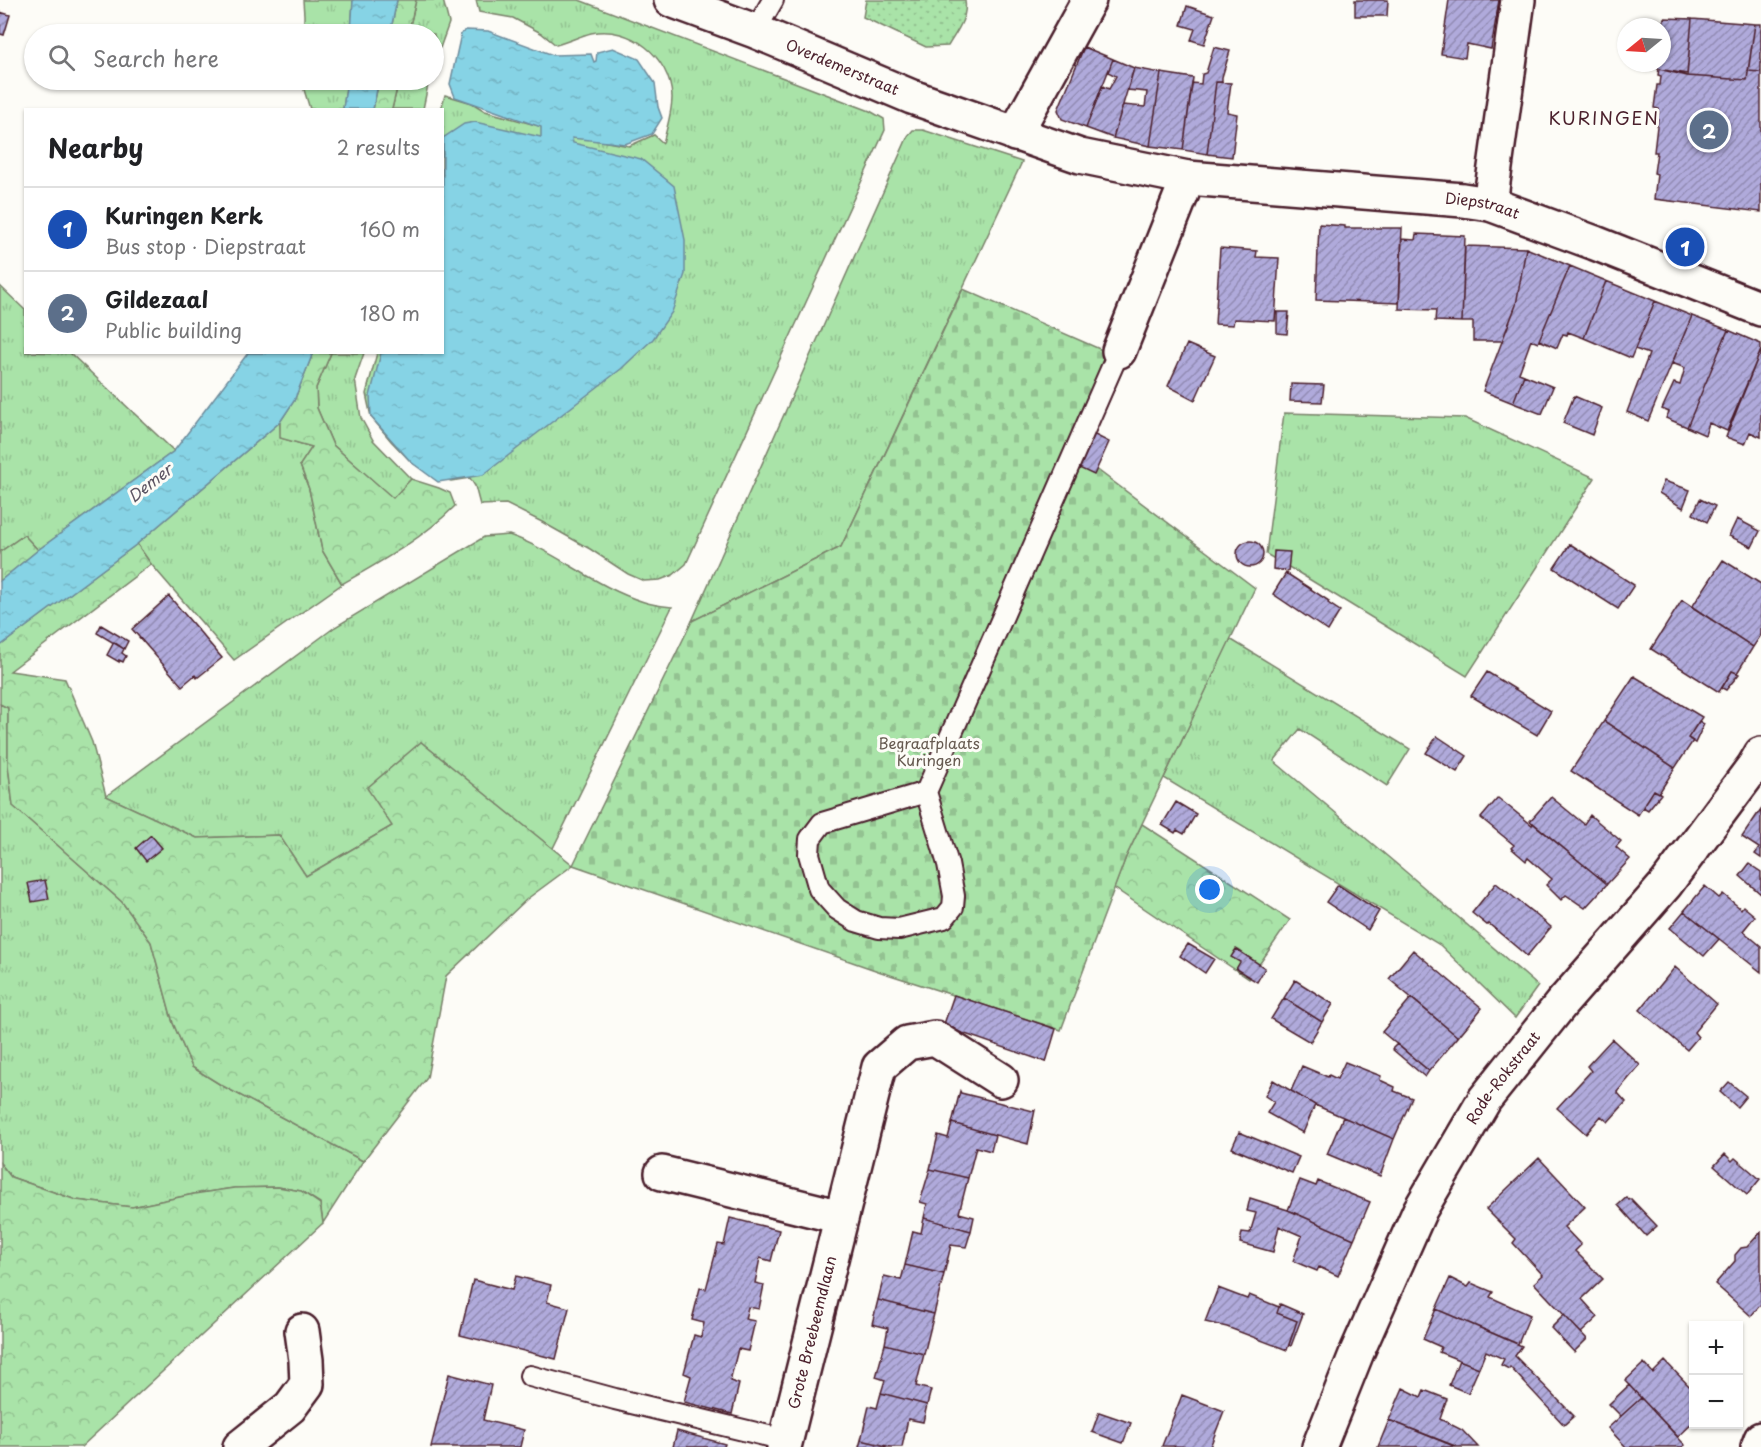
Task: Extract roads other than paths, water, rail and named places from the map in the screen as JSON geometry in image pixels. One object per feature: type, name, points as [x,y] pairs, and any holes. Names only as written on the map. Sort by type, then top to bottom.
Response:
[{"type":"street","name":"Overdemerstraat","points":[[670,0],[755,31],[912,97],[1015,134]]},
{"type":"street","points":[[1015,134],[1089,0]]},
{"type":"street","points":[[1490,204],[1518,0]]},
{"type":"street","name":"Diepstraat","points":[[1015,134],[1080,156],[1188,178],[1490,204],[1761,309]]},
{"type":"street","points":[[1119,351],[1188,178]]},
{"type":"street","name":"Rode-Rokstraat","points":[[1319,1447],[1357,1352],[1420,1210],[1485,1099],[1561,1004],[1666,884],[1761,754]]},
{"type":"street","name":"Grote Breebeemdlaan","points":[[784,1443],[879,1067],[907,1043],[936,1038],[1001,1080]]},
{"type":"street","points":[[662,1173],[842,1217]]},
{"type":"street","points":[[240,1447],[290,1407],[307,1384],[302,1332]]},
{"type":"street","points":[[1758,1447],[1761,1439]]},
{"type":"lane","points":[[755,31],[773,0]]},
{"type":"lane","points":[[926,792],[822,823],[810,838],[809,854],[819,889],[837,909],[856,921],[879,928],[899,929],[944,918],[953,907],[954,896],[948,864],[926,792],[1119,351]]},
{"type":"lane","points":[[530,1376],[784,1443]]},
{"type":"water","points":[[353,0],[397,0],[392,24],[352,24]]},
{"type":"water","points":[[466,30],[488,31],[553,55],[591,54],[594,62],[597,52],[613,48],[639,59],[655,83],[662,118],[652,134],[625,144],[572,138],[573,143],[641,159],[674,186],[685,240],[685,274],[672,312],[653,339],[621,369],[483,475],[438,482],[411,462],[371,417],[370,396],[381,354],[444,354],[444,137],[464,124],[475,122],[541,137],[541,127],[455,97],[450,84],[461,34]]},
{"type":"water","points":[[346,90],[377,90],[373,108],[343,108]]},
{"type":"water","name":"Demer","points":[[247,354],[313,354],[294,401],[280,422],[137,544],[0,646],[0,581],[38,550],[174,451]]},
{"type":"place","name":"Gildezaal","points":[[1709,130]]},
{"type":"place","name":"Kuringen Kerk","points":[[1685,247]]},
{"type":"district","name":"KURINGEN","points":[[1604,119]]},
{"type":"park label","name":"Begraafplaats Kuringen","points":[[929,752]]}]
